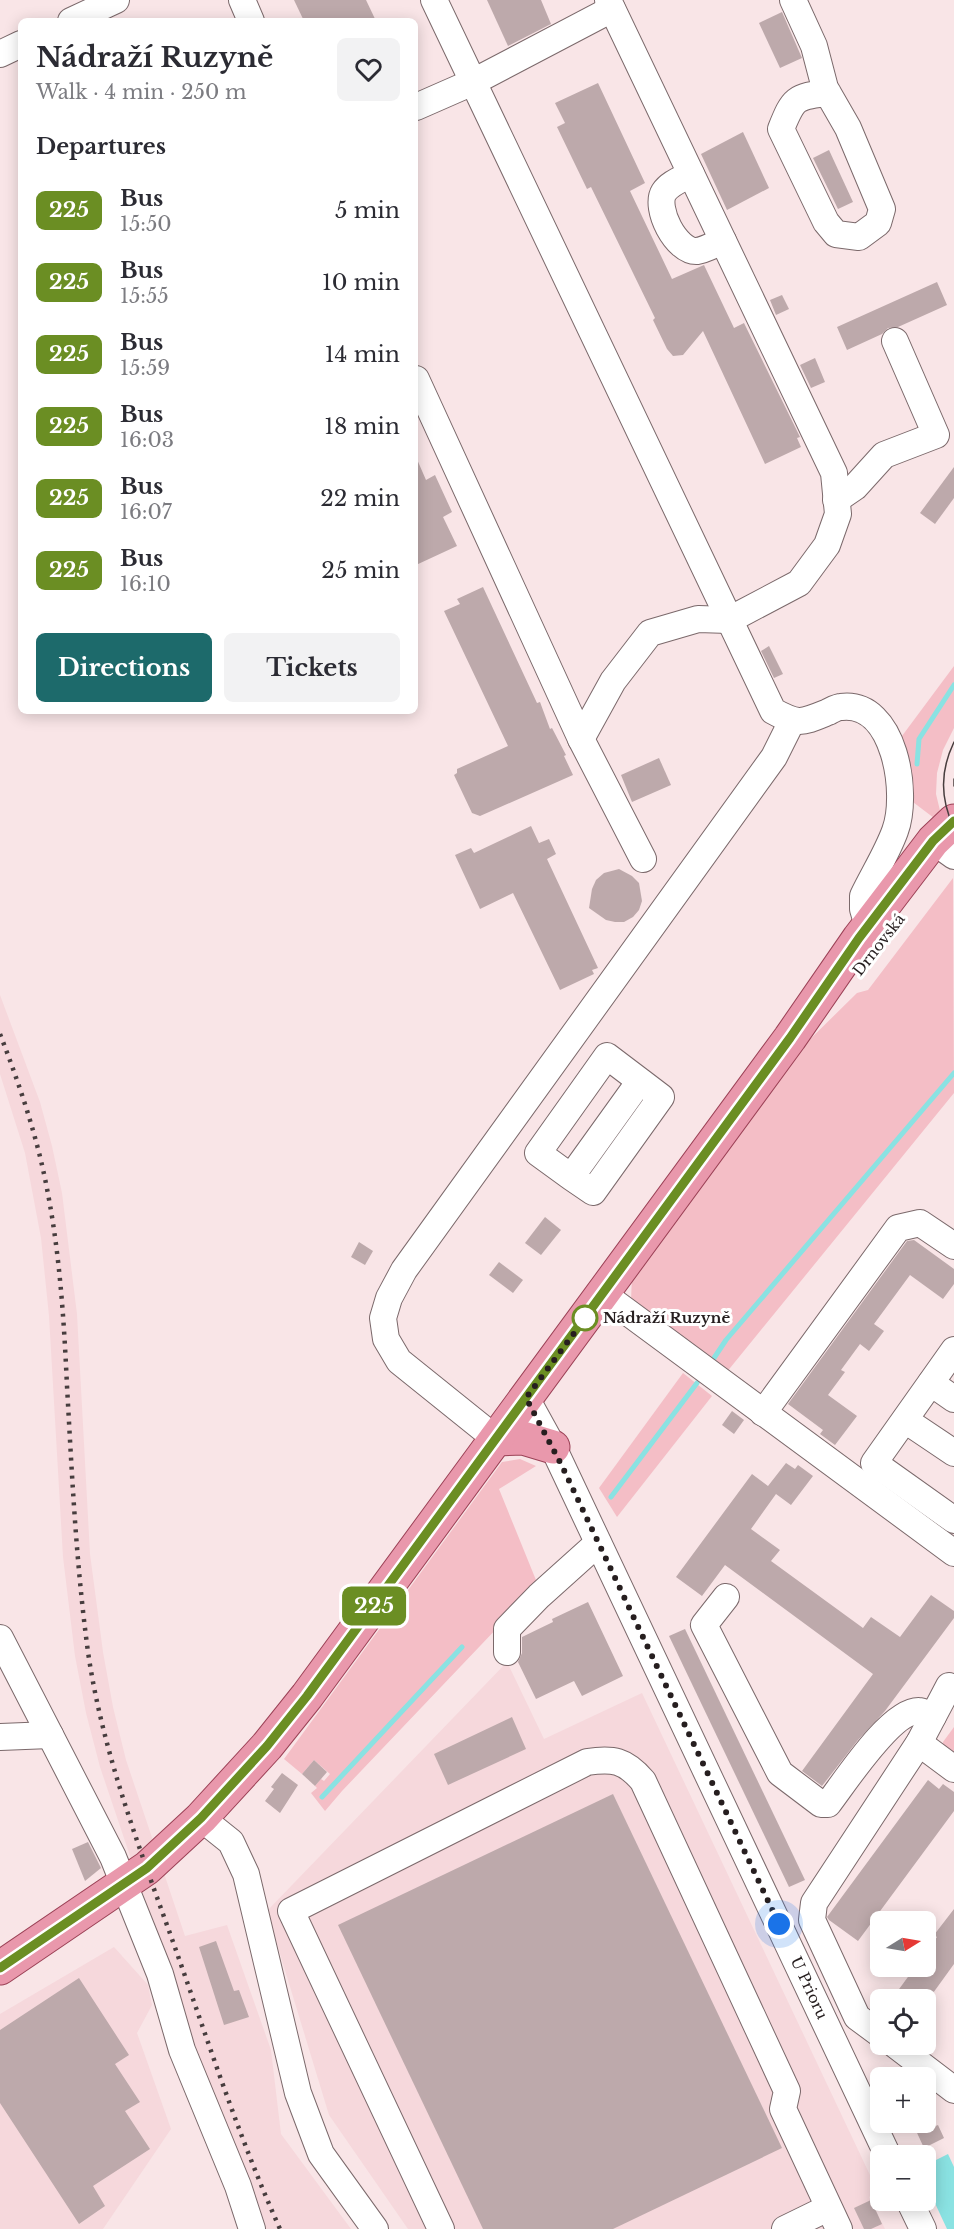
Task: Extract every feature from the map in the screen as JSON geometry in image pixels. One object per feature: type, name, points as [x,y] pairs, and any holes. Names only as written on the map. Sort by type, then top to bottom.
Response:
[{"type":"main road","name":"Drnovská","points":[[0,1968],[147,1868],[201,1818],[267,1746],[307,1696],[603,1294],[790,1038],[868,926],[950,845]]},
{"type":"main road","name":"Drnovská","points":[[790,1038],[865,967],[950,845]]},
{"type":"main road","points":[[496,1439],[523,1438],[552,1447]]},
{"type":"street","points":[[77,18],[116,0]]},
{"type":"street","points":[[242,0],[250,18]]},
{"type":"street","points":[[434,0],[773,711],[792,722],[807,721],[840,707],[862,709],[879,723],[890,740],[896,764],[900,800],[896,829],[863,896],[863,909],[868,926]]},
{"type":"street","points":[[793,0],[814,46],[828,93],[848,128],[882,209],[878,223],[858,237],[836,234],[826,222],[781,129],[791,104],[808,95],[828,93]]},
{"type":"street","points":[[418,106],[473,82],[610,4],[834,473],[838,514],[827,545],[799,583],[729,620],[698,619],[650,633],[614,681],[581,740]]},
{"type":"street","points":[[0,54],[18,45]]},
{"type":"street","points":[[692,174],[671,184],[663,194],[662,207],[673,236],[680,245],[698,251],[723,241]]},
{"type":"street","points":[[836,500],[855,487],[884,455],[936,435],[895,341]]},
{"type":"street","points":[[418,382],[581,740],[643,858]]},
{"type":"street","points":[[496,1439],[399,1361],[386,1340],[383,1318],[389,1298],[410,1261],[774,757],[792,722]]},
{"type":"street","points":[[607,1056],[661,1097],[593,1192],[571,1177],[538,1154],[607,1056]]},
{"type":"street","points":[[763,1413],[898,1228],[920,1223],[954,1246]]},
{"type":"street","points":[[603,1294],[763,1413],[951,1545]]},
{"type":"street","points":[[954,1350],[874,1463],[954,1520]]},
{"type":"street","points":[[931,1383],[954,1399]]},
{"type":"street","name":"U Prioru","points":[[526,1398],[598,1543],[883,2145]]},
{"type":"street","points":[[905,1420],[954,1454]]},
{"type":"street","points":[[507,1652],[507,1629],[539,1596],[598,1543]]},
{"type":"street","points":[[726,1597],[704,1625],[780,1773],[821,1804],[828,1804],[880,1735],[903,1715],[920,1711],[933,1716]]},
{"type":"street","points":[[0,1638],[113,1857],[160,1974],[182,2050],[238,2186],[252,2229]]},
{"type":"street","points":[[870,2027],[857,2017],[812,1920],[814,1903],[918,1743],[952,1685]]},
{"type":"street","points":[[0,1737],[50,1735]]},
{"type":"street","points":[[918,1743],[954,1769]]},
{"type":"street","points":[[441,2229],[291,1911],[586,1762],[602,1760],[618,1761],[633,1770],[642,1781],[787,2091],[783,2109],[833,2219],[785,2229]]},
{"type":"street","points":[[201,1818],[231,1842],[246,1874],[298,2093],[321,2154],[375,2229]]},
{"type":"street","points":[[908,2055],[954,2090]]},
{"type":"street","points":[[914,2211],[923,2229]]},
{"type":"shaded area","points":[[954,666],[954,728],[943,750],[937,773],[936,794],[942,819],[934,818],[905,796],[900,745],[902,736]]},
{"type":"shaded area","points":[[953,878],[954,1093],[726,1373],[631,1301],[632,1275],[793,1056],[857,993],[868,990]]},
{"type":"shaded area","points":[[0,995],[40,1102],[62,1193],[77,1314],[90,1554],[103,1652],[126,1760],[185,1936],[227,1925],[271,2050],[281,2134],[351,2229],[266,2229],[223,2125],[100,1767],[75,1656],[63,1557],[49,1316],[41,1238],[25,1153],[0,1074]]},
{"type":"shaded area","points":[[683,1373],[712,1396],[617,1517],[599,1488]]},
{"type":"shaded area","points":[[520,1459],[536,1466],[499,1489],[538,1585],[325,1811],[311,1793],[317,1788],[315,1786],[321,1779],[324,1781],[330,1774],[314,1760],[302,1774],[284,1759],[502,1462]]},
{"type":"shaded area","points":[[507,1662],[544,1739],[642,1693],[870,2175],[870,2211],[876,2211],[885,2229],[408,2229],[329,2115],[267,1911]]},
{"type":"shaded area","points":[[954,1727],[954,1761],[944,1753],[943,1742]]},
{"type":"shaded area","points":[[114,1947],[148,1985],[152,2005],[137,2033],[171,2129],[103,2229],[0,2229],[0,2014]]},
{"type":"water","points":[[948,2154],[954,2167],[954,2229],[947,2229],[936,2205],[936,2160]]},
{"type":"building","points":[[294,0],[366,0],[375,18],[303,18]]},
{"type":"building","points":[[487,0],[541,0],[551,24],[508,46]]},
{"type":"building","points":[[782,12],[802,58],[780,68],[759,23]]},
{"type":"building","points":[[598,83],[645,183],[630,191],[672,279],[704,265],[734,328],[744,323],[800,437],[797,438],[801,447],[765,464],[703,331],[683,355],[673,356],[667,349],[653,320],[655,318],[591,187],[587,189],[557,127],[565,123],[555,103]]},
{"type":"building","points":[[743,132],[769,188],[727,210],[701,154]]},
{"type":"building","points":[[829,150],[853,202],[838,209],[813,158]]},
{"type":"building","points":[[937,282],[947,305],[898,327],[888,328],[882,334],[847,350],[837,327]]},
{"type":"building","points":[[782,295],[789,309],[776,315],[770,300]]},
{"type":"building","points":[[815,358],[825,382],[811,388],[800,365]]},
{"type":"building","points":[[418,462],[426,480],[435,475],[452,512],[443,517],[457,546],[418,564]]},
{"type":"building","points":[[954,467],[954,498],[935,524],[920,513]]},
{"type":"building","points":[[483,587],[537,703],[540,702],[550,729],[552,728],[566,755],[564,756],[573,775],[480,816],[472,813],[454,775],[457,769],[508,746],[444,611],[460,604],[457,599]]},
{"type":"building","points":[[769,646],[783,674],[774,678],[761,651]]},
{"type":"building","points":[[659,758],[671,785],[632,802],[621,775]]},
{"type":"building","points":[[531,826],[539,843],[549,839],[556,854],[547,859],[598,968],[592,970],[594,974],[560,990],[513,893],[480,909],[455,855],[471,848],[474,853]]},
{"type":"building","points":[[619,869],[639,883],[642,901],[633,917],[624,922],[606,920],[589,908],[596,880],[604,873]]},
{"type":"building","points":[[545,1217],[561,1230],[541,1255],[525,1243]]},
{"type":"building","points":[[914,1240],[954,1269],[954,1284],[943,1299],[910,1275],[874,1324],[884,1331],[869,1351],[860,1344],[841,1370],[845,1372],[828,1395],[857,1416],[835,1445],[820,1434],[823,1430],[788,1404],[907,1241]]},
{"type":"building","points":[[359,1242],[373,1251],[365,1265],[351,1257]]},
{"type":"building","points":[[499,1262],[523,1280],[513,1293],[489,1275]]},
{"type":"building","points":[[732,1411],[744,1420],[734,1434],[722,1425]]},
{"type":"building","points":[[786,1463],[795,1469],[798,1465],[813,1476],[791,1505],[776,1494],[751,1529],[780,1550],[771,1561],[863,1628],[871,1617],[900,1637],[931,1595],[954,1611],[954,1618],[885,1711],[858,1740],[822,1786],[802,1771],[873,1674],[725,1565],[702,1596],[676,1577],[752,1474],[768,1486]]},
{"type":"building","points":[[588,1602],[623,1676],[582,1696],[574,1681],[536,1699],[518,1662],[522,1653],[522,1637],[553,1622],[552,1619]]},
{"type":"building","points":[[685,1629],[805,1880],[789,1887],[669,1636]]},
{"type":"building","points":[[512,1717],[526,1749],[448,1785],[434,1754]]},
{"type":"building","points":[[314,1760],[327,1772],[315,1786],[302,1774]]},
{"type":"building","points":[[282,1773],[298,1785],[280,1813],[265,1801],[274,1789],[271,1787]]},
{"type":"building","points":[[928,1780],[939,1789],[943,1784],[954,1792],[954,1811],[880,1911],[870,1911],[870,1925],[858,1941],[827,1917]]},
{"type":"building","points":[[613,1794],[782,2148],[613,2229],[483,2229],[338,1925]]},
{"type":"building","points":[[88,1842],[101,1868],[85,1881],[72,1849]]},
{"type":"building","points":[[954,1909],[954,1964],[936,1989],[899,1989],[908,1977],[936,1977],[936,1932]]},
{"type":"building","points":[[216,1941],[234,1991],[239,1990],[249,2017],[224,2025],[199,1947]]},
{"type":"building","points":[[79,1978],[129,2055],[115,2064],[140,2102],[125,2111],[150,2149],[93,2186],[105,2206],[79,2224],[0,2103],[0,2030]]},
{"type":"building","points":[[938,2125],[944,2138],[930,2145],[923,2145],[917,2133],[936,2133]]},
{"type":"building","points":[[870,2200],[870,2211],[876,2211],[882,2224],[871,2229],[864,2229],[854,2208]]},
{"type":"waterway","points":[[917,764],[919,739],[954,685]]},
{"type":"waterway","points":[[714,1358],[726,1340],[954,1073]]},
{"type":"waterway","points":[[611,1497],[697,1383]]},
{"type":"waterway","points":[[322,1797],[462,1647]]},
{"type":"tram line","points":[[954,742],[944,774],[946,806],[954,828]]},
{"type":"tram line","points":[[954,779],[954,786]]},
{"type":"railway","points":[[0,1034],[34,1133],[52,1218],[63,1313],[80,1585],[88,1652],[103,1729],[138,1844],[214,2059],[252,2162],[280,2229]]},
{"type":"bus line","name":"225","points":[[0,1968],[147,1868],[201,1818],[267,1746],[307,1696],[750,1093],[859,938],[933,841],[954,821]]},
{"type":"place","name":"Nádraží Ruzyně","points":[[585,1318]]},
{"type":"route","points":[[585,1318],[589,1313],[526,1398],[562,1466],[779,1924]]}]
